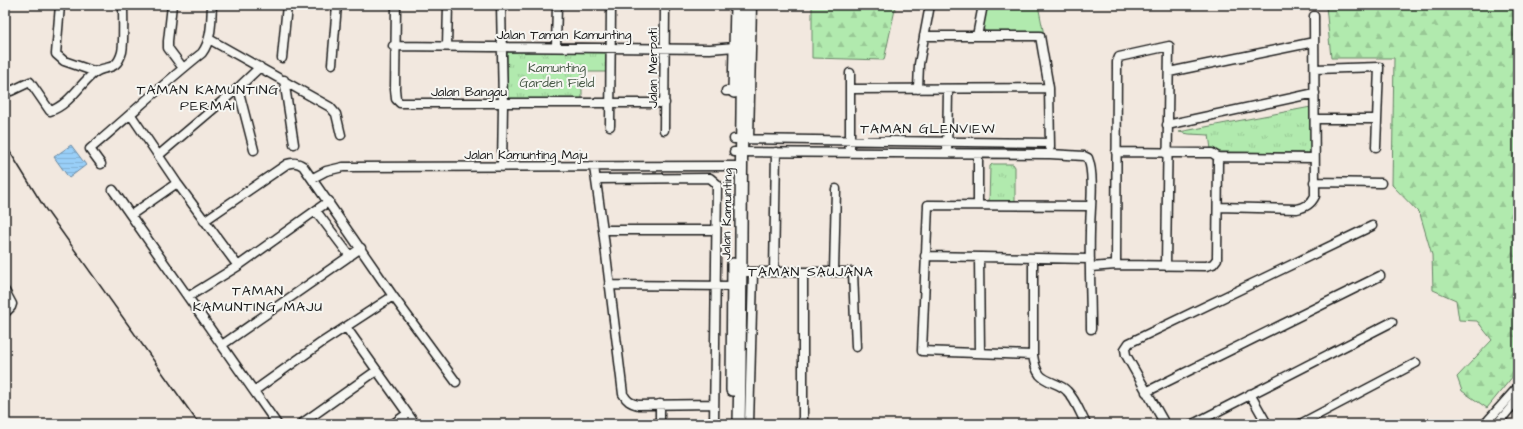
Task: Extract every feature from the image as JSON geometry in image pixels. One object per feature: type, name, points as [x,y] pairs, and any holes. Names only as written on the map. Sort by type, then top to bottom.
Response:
[{"type":"main road","name":"Jalan Kamunting","points":[[736,5],[735,47],[730,91],[742,139]]},
{"type":"main road","name":"Jalan Kamunting","points":[[739,424],[741,364],[738,152],[742,139],[744,5]]},
{"type":"main road","name":"Jalan Kamunting","points":[[731,424],[733,364],[732,286],[738,166]]},
{"type":"street","points":[[60,5],[56,54],[64,61],[96,72]]},
{"type":"street","points":[[5,87],[11,91],[30,82],[50,111],[61,106],[96,72],[114,66],[122,51],[123,5]]},
{"type":"street","points":[[172,5],[168,48],[182,68]]},
{"type":"street","points":[[101,164],[90,149],[131,115],[182,68],[202,54],[209,39],[212,5]]},
{"type":"street","points":[[282,58],[287,5]]},
{"type":"street","points":[[332,64],[337,5]]},
{"type":"street","points":[[395,46],[396,5]]},
{"type":"street","points":[[447,46],[448,5]]},
{"type":"street","points":[[501,5],[503,104],[502,167]]},
{"type":"street","points":[[556,47],[557,5]]},
{"type":"street","points":[[610,126],[611,5]]},
{"type":"street","name":"Jalan Merpati","points":[[664,130],[666,5]]},
{"type":"street","points":[[752,5],[742,139],[1050,143]]},
{"type":"street","points":[[918,89],[919,64],[930,5]]},
{"type":"street","points":[[977,36],[983,5]]},
{"type":"street","points":[[1218,207],[1303,207],[1308,205],[1315,196],[1314,16]]},
{"type":"street","points":[[924,36],[1040,36],[1049,88],[1050,154]]},
{"type":"street","points":[[209,39],[330,107],[336,114],[341,135]]},
{"type":"street","points":[[1169,72],[1314,42]]},
{"type":"street","name":"Jalan Taman Kamunting","points":[[395,46],[665,47],[710,49],[735,47]]},
{"type":"street","name":"Jalan Bangau","points":[[395,46],[396,99],[400,103],[665,103]]},
{"type":"street","points":[[1116,265],[1117,62],[1119,57],[1169,46],[1166,266]]},
{"type":"street","points":[[158,155],[238,88],[260,67]]},
{"type":"street","points":[[1315,69],[1379,67],[1376,147]]},
{"type":"street","points":[[850,73],[850,153]]},
{"type":"street","points":[[284,80],[294,144]]},
{"type":"street","points":[[238,88],[254,150]]},
{"type":"street","points":[[850,89],[948,90],[1049,88]]},
{"type":"street","points":[[947,154],[948,90]]},
{"type":"street","points":[[1167,125],[1315,93]]},
{"type":"street","points":[[131,115],[204,221],[238,266]]},
{"type":"street","points":[[1315,119],[1377,119]]},
{"type":"street","points":[[738,152],[1050,154],[1084,156],[1088,158],[1090,163],[1091,329]]},
{"type":"street","points":[[774,272],[776,152]]},
{"type":"street","points":[[1116,152],[1212,153],[1218,157],[1314,158]]},
{"type":"street","points":[[978,154],[978,205]]},
{"type":"street","points":[[925,256],[1033,258],[1116,265],[1206,266],[1213,264],[1217,259],[1218,157]]},
{"type":"street","points":[[204,221],[287,164],[292,162],[303,166],[329,201],[393,296],[456,382]]},
{"type":"street","name":"Jalan Kamunting Maju","points":[[313,178],[330,170],[343,167],[738,166]]},
{"type":"street","points":[[594,167],[623,394],[625,398],[628,401],[638,405],[714,404]]},
{"type":"street","points":[[596,179],[710,178],[717,184],[714,424]]},
{"type":"street","points":[[131,215],[177,182]]},
{"type":"street","points":[[1314,182],[1381,183]]},
{"type":"street","points":[[834,272],[836,189]]},
{"type":"street","points":[[113,190],[277,424]]},
{"type":"street","points":[[188,297],[238,266],[329,201]]},
{"type":"street","points":[[1033,355],[922,351],[928,205],[1090,206]]},
{"type":"street","points":[[316,211],[350,256]]},
{"type":"street","points":[[1165,424],[1158,409],[1146,392],[1126,355],[1126,348],[1129,343],[1372,226]]},
{"type":"street","points":[[603,230],[716,230]]},
{"type":"street","points":[[222,345],[361,248]]},
{"type":"street","points":[[979,257],[980,352]]},
{"type":"street","points":[[1033,258],[1033,355],[1036,369],[1040,376],[1067,390],[1073,398],[1086,424]]},
{"type":"street","points":[[740,272],[853,272],[856,347]]},
{"type":"street","points":[[803,272],[803,424]]},
{"type":"street","points":[[749,424],[753,273]]},
{"type":"street","points":[[1146,392],[1380,276]]},
{"type":"street","points":[[610,285],[732,286]]},
{"type":"street","points":[[5,291],[12,304],[5,313]]},
{"type":"street","points":[[254,391],[393,296]]},
{"type":"street","points":[[1193,424],[1392,322]]},
{"type":"street","points":[[346,327],[415,424]]},
{"type":"street","points":[[1300,424],[1416,363]]},
{"type":"street","points":[[302,424],[376,371]]},
{"type":"street","points":[[1485,424],[1518,387]]},
{"type":"street","points":[[1250,394],[1267,424]]},
{"type":"street","points":[[1497,424],[1518,399]]},
{"type":"street","points":[[660,404],[660,424]]},
{"type":"street","points":[[393,424],[407,414]]},
{"type":"green space","points":[[812,5],[896,5],[884,60],[812,58]]},
{"type":"green space","points":[[986,5],[1038,5],[1044,35],[987,34],[982,26]]},
{"type":"green space","points":[[1518,5],[1518,370],[1487,408],[1462,391],[1457,377],[1492,340],[1477,321],[1459,320],[1456,300],[1433,290],[1432,255],[1420,214],[1392,185],[1394,58],[1331,58],[1326,6]]},
{"type":"green space","name":"Kamunting Garden Field","points":[[607,51],[607,72],[582,72],[582,99],[507,99],[507,52]]},
{"type":"green space","points":[[1311,107],[1311,153],[1221,152],[1211,149],[1209,135],[1179,132]]},
{"type":"green space","points":[[992,164],[1013,164],[1015,167],[1015,202],[989,202],[990,166]]},
{"type":"water","points":[[71,145],[86,165],[69,178],[54,157]]},
{"type":"railway","points":[[5,144],[44,207],[199,424]]},
{"type":"district","name":"TAMAN KAMUNTING PERMAI","points":[[208,98]]},
{"type":"district","name":"TAMAN GLENVIEW","points":[[928,129]]},
{"type":"district","name":"TAMAN SAUJANA","points":[[811,272]]},
{"type":"district","name":"TAMAN KAMUNTING MAJU","points":[[258,300]]}]
